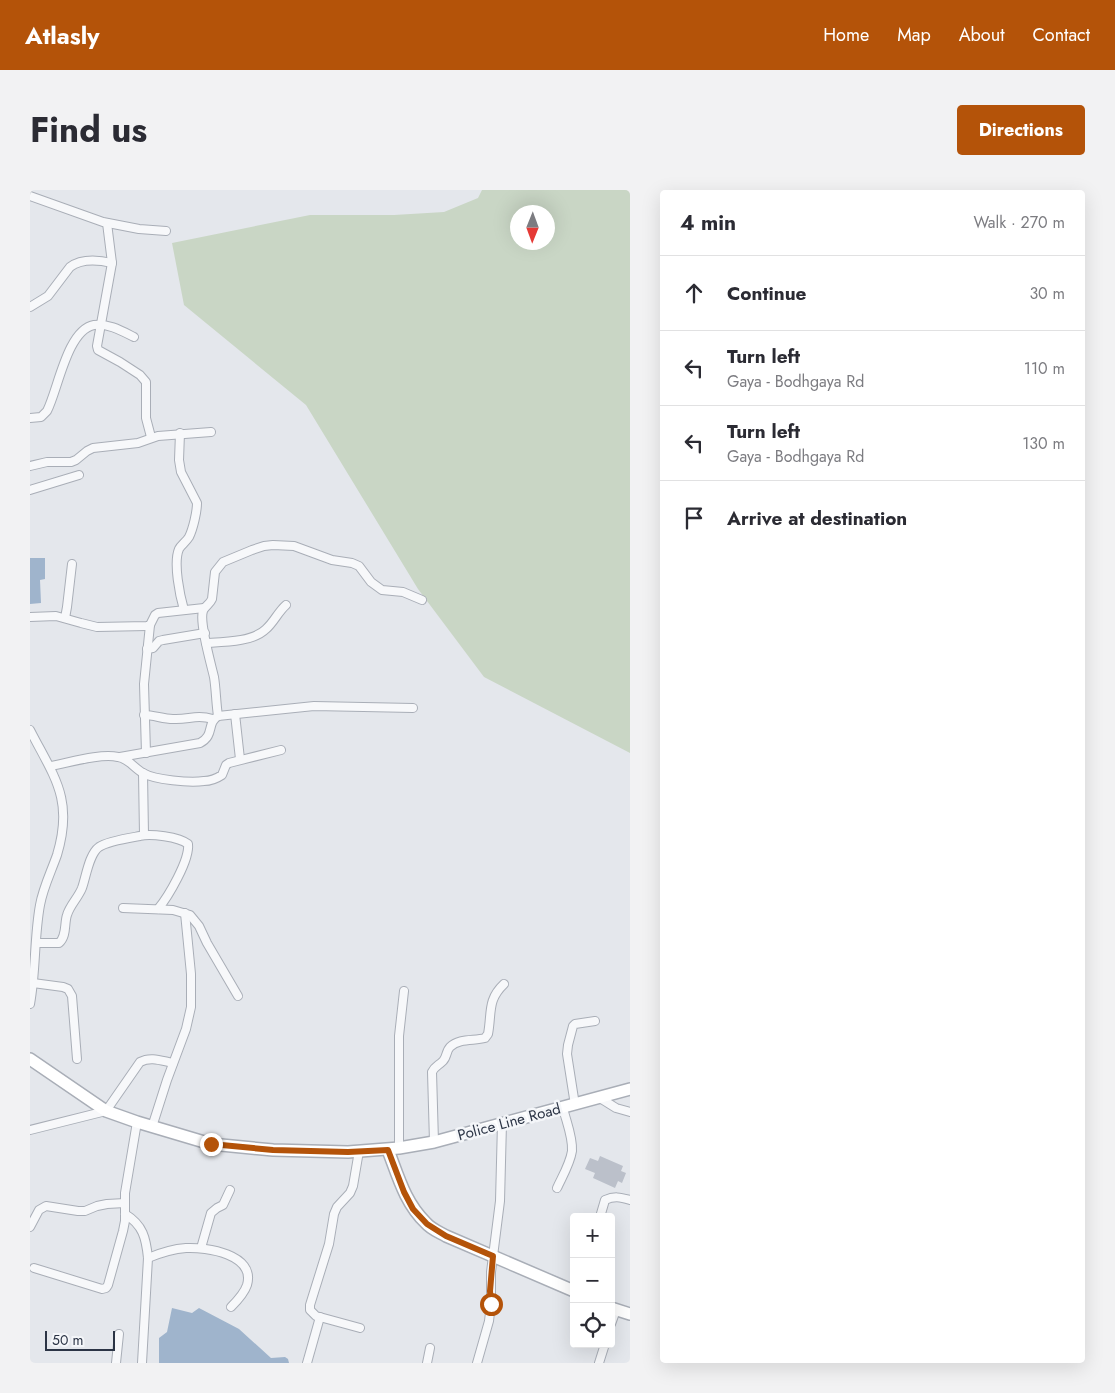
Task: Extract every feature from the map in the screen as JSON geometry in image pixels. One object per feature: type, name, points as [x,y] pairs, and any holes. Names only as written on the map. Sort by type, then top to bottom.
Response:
[{"type":"street","points":[[38,190],[32,197],[84,216],[107,223],[139,229],[166,231]]},
{"type":"street","points":[[107,223],[112,263],[97,341],[98,350],[130,368],[146,382],[146,418],[151,437]]},
{"type":"street","points":[[30,307],[48,296],[74,264],[94,260],[112,263]]},
{"type":"street","points":[[30,418],[41,417],[47,411],[69,351],[78,335],[86,328],[101,325],[119,329],[134,337]]},
{"type":"street","points":[[30,466],[47,462],[71,462],[93,448],[138,443],[151,437],[180,433],[211,432]]},
{"type":"street","points":[[180,433],[179,460],[181,472],[197,503],[190,535],[178,550],[178,584],[184,610]]},
{"type":"street","points":[[30,490],[79,475]]},
{"type":"street","points":[[50,766],[100,757],[120,757],[146,753],[200,743],[208,737],[215,717],[214,682],[202,613],[212,599],[216,572],[223,562],[264,546],[294,546],[332,560],[352,563],[359,566],[371,582],[382,590],[403,592],[422,600]]},
{"type":"street","points":[[65,618],[72,564]]},
{"type":"street","points":[[206,644],[240,640],[260,634],[286,604]]},
{"type":"street","points":[[146,753],[144,684],[150,625],[155,615],[158,614],[204,608]]},
{"type":"street","points":[[30,617],[50,615],[97,626],[150,625]]},
{"type":"street","points":[[147,649],[153,648],[159,641],[205,633]]},
{"type":"street","points":[[144,715],[172,719],[200,716],[215,717],[314,706],[414,708]]},
{"type":"street","points":[[235,714],[240,759]]},
{"type":"street","points":[[30,730],[50,766],[60,791],[64,821],[57,854],[40,905],[30,1004]]},
{"type":"street","points":[[120,757],[127,760],[143,773],[164,779],[202,782],[222,775],[226,765],[240,759],[281,750]]},
{"type":"street","points":[[143,773],[144,835]]},
{"type":"street","points":[[36,943],[59,943],[62,941],[68,910],[80,894],[92,857],[99,847],[106,844],[144,835],[173,839],[188,844],[187,852],[176,881],[158,909]]},
{"type":"street","points":[[123,908],[173,910],[190,915],[238,996]]},
{"type":"street","points":[[152,1127],[186,1029],[191,1007],[191,974],[185,913]]},
{"type":"street","points":[[32,983],[63,986],[72,996],[77,1059]]},
{"type":"street","points":[[434,1142],[432,1072],[444,1060],[450,1046],[463,1041],[485,1038],[488,1034],[492,1001],[495,994],[504,984]]},
{"type":"street","points":[[404,991],[398,1036],[394,1149],[404,1192],[413,1209],[427,1224],[446,1236],[570,1289]]},
{"type":"street","points":[[575,1105],[567,1054],[568,1045],[576,1024],[595,1021]]},
{"type":"street","points":[[30,1130],[106,1111],[140,1062],[146,1059],[152,1058],[173,1063]]},
{"type":"street","name":"Police Line Road","points":[[30,1059],[106,1111],[211,1144],[273,1150],[359,1151],[394,1149],[434,1142],[630,1089]]},
{"type":"street","points":[[600,1098],[616,1108],[630,1112]]},
{"type":"street","points":[[557,1188],[572,1150],[572,1142],[563,1108]]},
{"type":"street","points":[[34,1268],[102,1289],[106,1288],[123,1231],[125,1193],[137,1122]]},
{"type":"street","points":[[477,1363],[489,1321],[491,1304],[490,1291],[493,1256],[500,1201],[502,1123]]},
{"type":"street","points":[[359,1151],[353,1186],[334,1214],[329,1244],[310,1310],[320,1317],[360,1328]]},
{"type":"street","points":[[200,1248],[211,1213],[223,1205],[230,1190]]},
{"type":"street","points":[[601,1213],[605,1200],[612,1196],[630,1200]]},
{"type":"street","points":[[30,1227],[39,1210],[46,1206],[85,1211],[107,1204],[125,1203]]},
{"type":"street","points":[[125,1214],[134,1219],[144,1235],[148,1258],[142,1363]]},
{"type":"street","points":[[148,1258],[175,1249],[200,1248],[229,1255],[245,1268],[248,1279],[240,1298],[231,1307]]},
{"type":"street","points":[[615,1310],[630,1314]]},
{"type":"street","points":[[307,1363],[320,1317]]},
{"type":"street","points":[[116,1363],[119,1334]]},
{"type":"street","points":[[427,1363],[430,1348]]},
{"type":"street","points":[[600,1363],[604,1348]]},
{"type":"green space","points":[[482,190],[630,190],[630,753],[484,677],[418,589],[306,405],[184,305],[172,243],[310,215],[394,215],[444,212],[478,198]]},
{"type":"water","points":[[30,558],[45,558],[45,579],[40,580],[41,603],[30,604]]},
{"type":"water","points":[[172,1308],[192,1313],[199,1308],[239,1329],[271,1358],[285,1357],[289,1363],[159,1363],[159,1338],[167,1332]]},
{"type":"building","points":[[600,1156],[623,1166],[621,1171],[626,1173],[622,1183],[618,1181],[615,1188],[593,1178],[595,1173],[585,1169],[590,1158],[598,1161]]},
{"type":"route","points":[[211,1144],[273,1150],[348,1152],[388,1150],[404,1192],[413,1209],[427,1224],[446,1236],[493,1256],[490,1291],[491,1304]]}]
